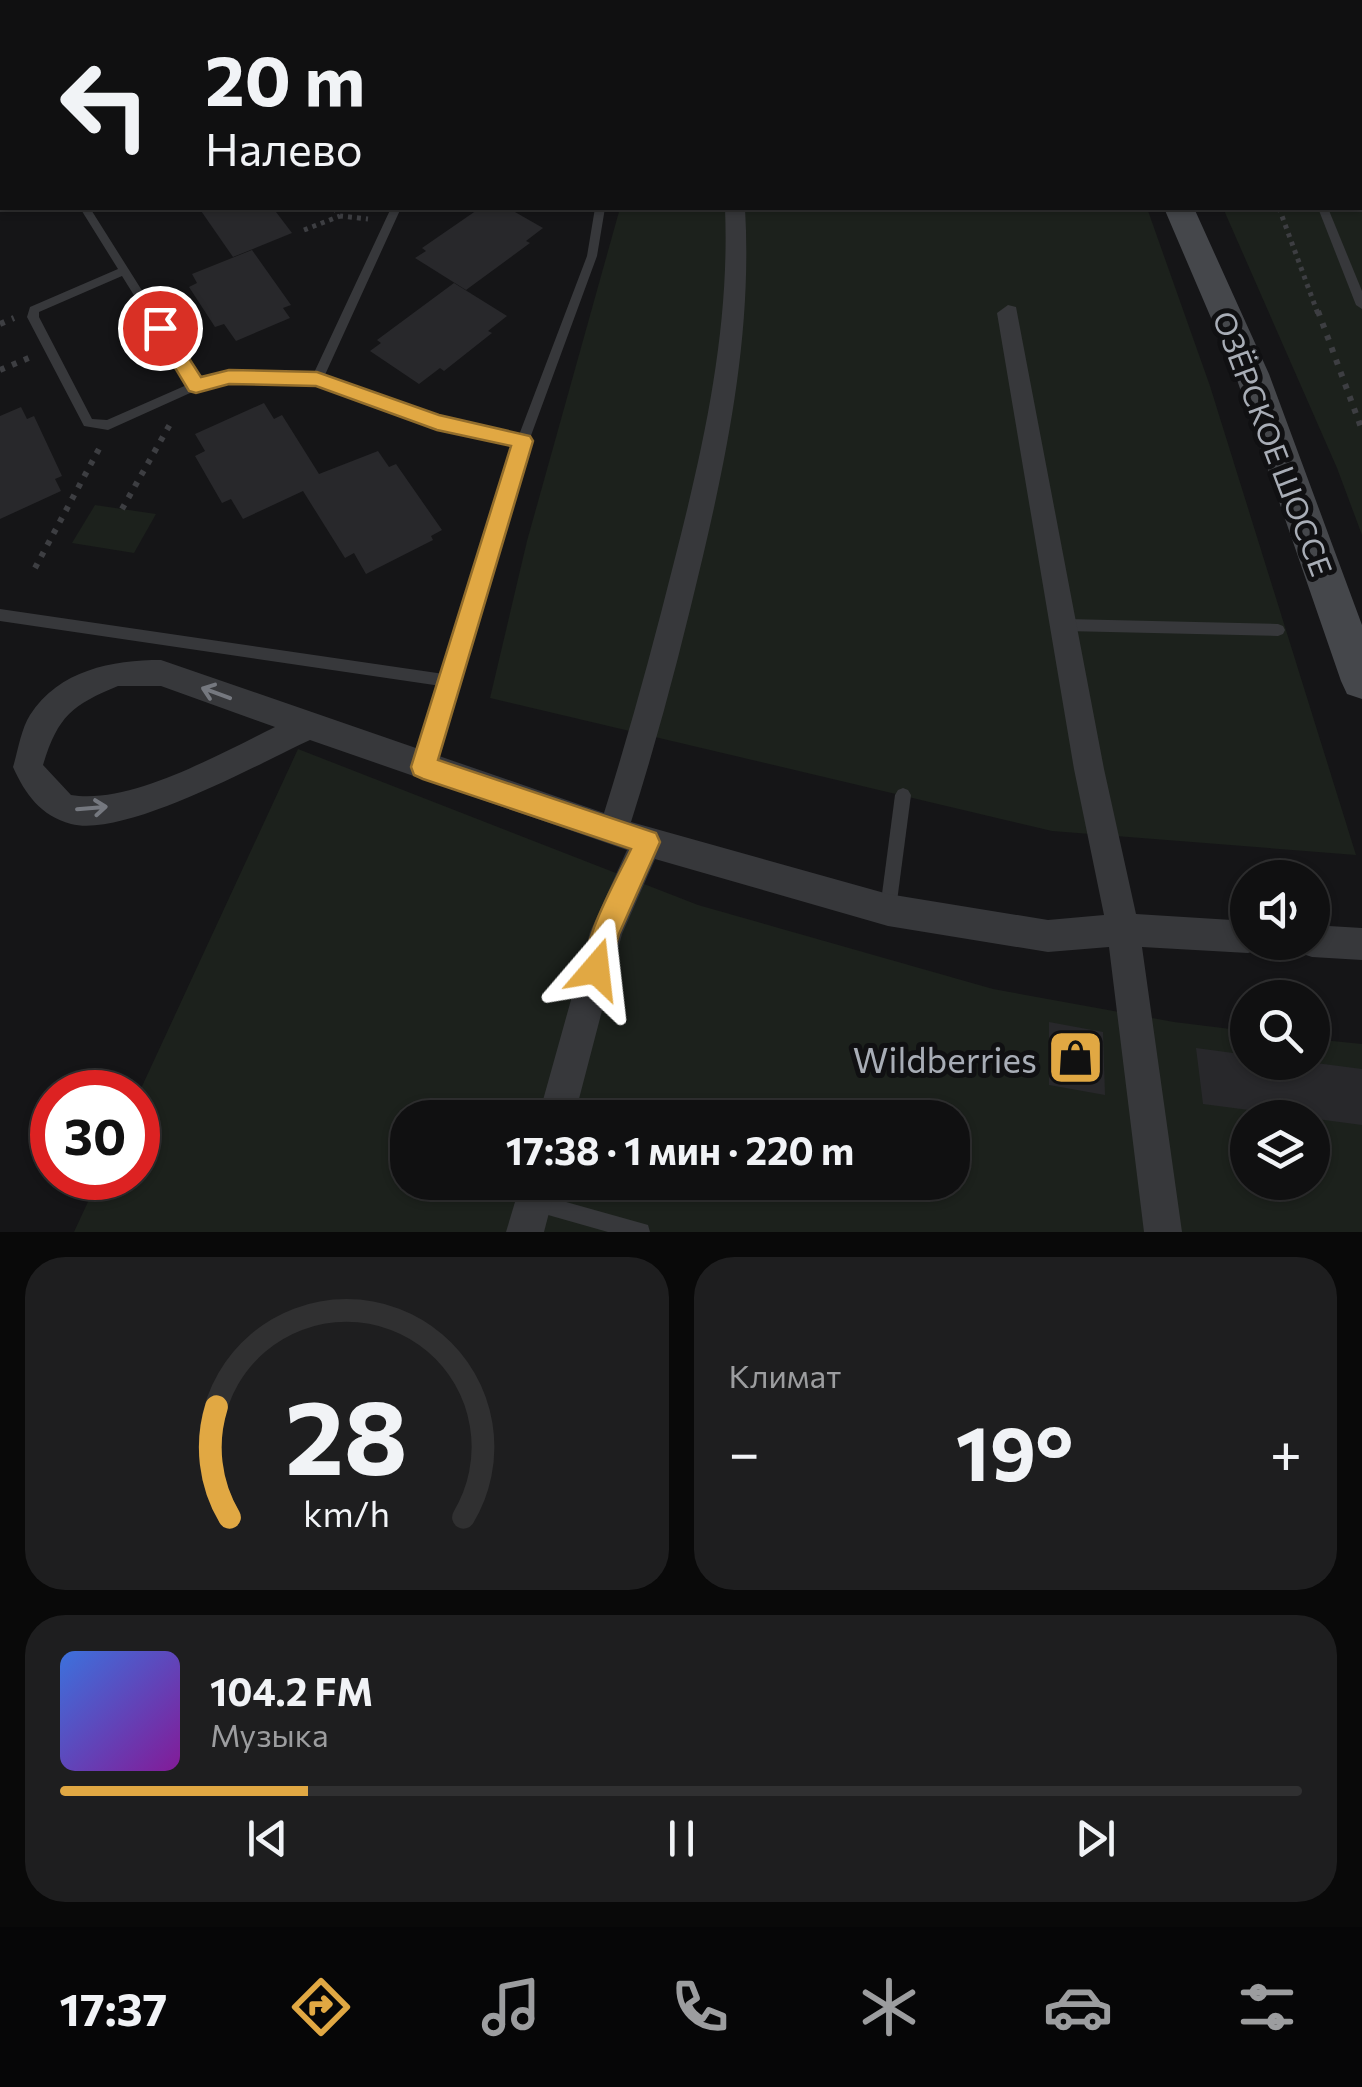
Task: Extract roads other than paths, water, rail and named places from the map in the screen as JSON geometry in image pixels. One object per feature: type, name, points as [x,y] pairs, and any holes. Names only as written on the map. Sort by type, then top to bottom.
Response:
[{"type":"main road","name":"ОЗЁРСКОЕ ШОССЕ","points":[[1180,210],[1252,374],[1362,681]]},
{"type":"street","points":[[613,830],[662,672],[708,479],[738,308],[735,210]]},
{"type":"street","points":[[1008,313],[1090,769],[1124,930],[1162,1232]]},
{"type":"street","points":[[308,726],[138,802],[78,811],[42,793],[28,767],[41,724],[69,693],[117,673],[162,673],[647,842],[888,910],[1048,936],[1124,930],[1230,936]]},
{"type":"street","points":[[561,1100],[606,932],[647,842]]},
{"type":"street","points":[[1330,942],[1362,944]]},
{"type":"lane","points":[[86,210],[196,386]]},
{"type":"lane","points":[[317,379],[395,210]]},
{"type":"lane","points":[[423,767],[523,441],[592,256],[600,210]]},
{"type":"lane","points":[[1323,210],[1362,304]]},
{"type":"lane","points":[[124,271],[34,310],[33,316],[88,424],[96,426],[229,377],[317,379],[437,422],[523,441]]},
{"type":"lane","points":[[0,615],[450,681]]},
{"type":"lane","points":[[1066,625],[1278,630]]},
{"type":"lane","points":[[888,910],[904,795]]},
{"type":"lane","points":[[533,1205],[641,1232]]},
{"type":"place","name":"Wildberries","points":[[1076,1058]]}]
